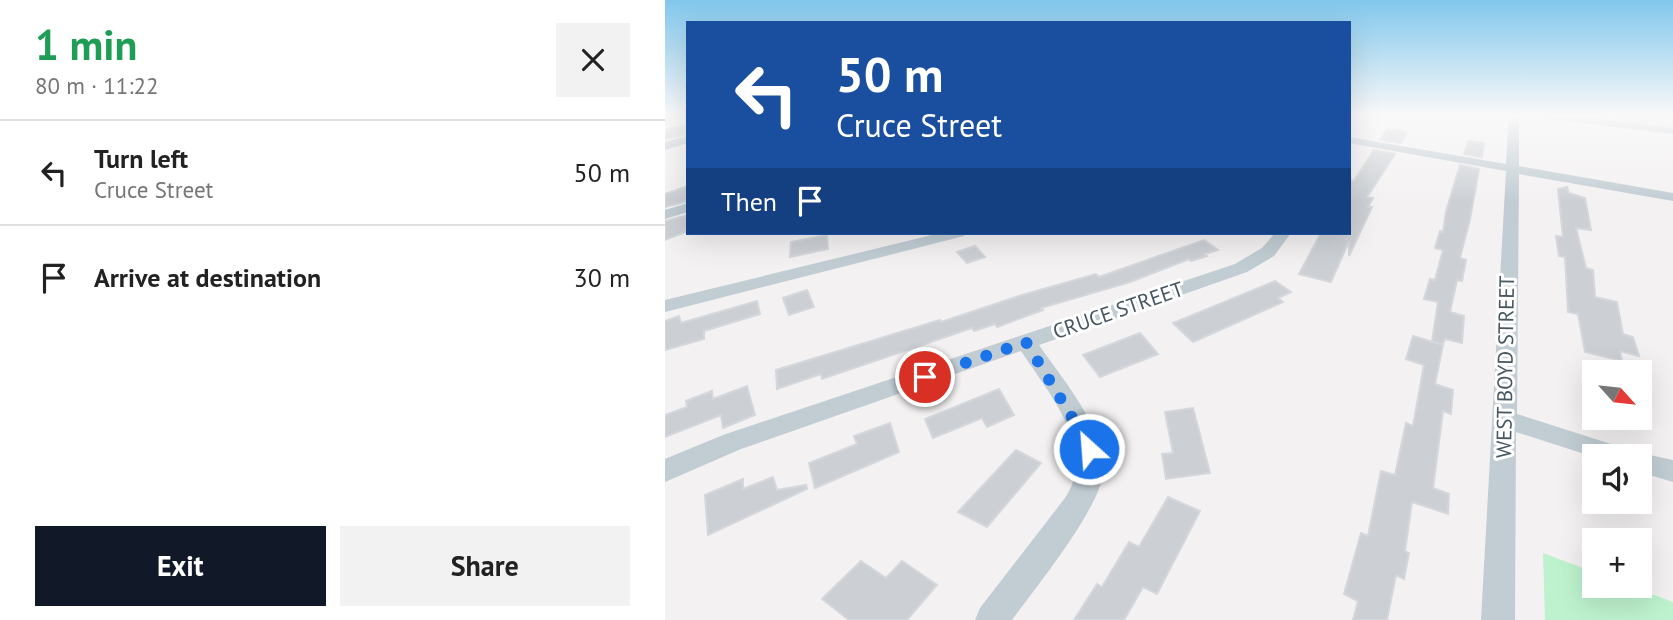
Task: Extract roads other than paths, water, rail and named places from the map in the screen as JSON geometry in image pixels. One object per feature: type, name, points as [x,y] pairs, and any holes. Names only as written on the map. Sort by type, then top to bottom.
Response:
[{"type":"street","points":[[1372,144],[1673,197]]},
{"type":"street","name":"WEST BOYD STREET","points":[[1498,620],[1512,144]]},
{"type":"street","points":[[665,215],[686,208]]},
{"type":"street","points":[[665,306],[950,235]]},
{"type":"street","name":"CRUCE STREET","points":[[665,471],[732,442],[1241,268],[1268,252],[1281,235]]},
{"type":"street","points":[[992,620],[1072,512],[1083,494],[1091,466],[1084,437],[1026,342]]},
{"type":"street","points":[[1504,419],[1584,444]]},
{"type":"street","points":[[1652,465],[1673,471]]}]
